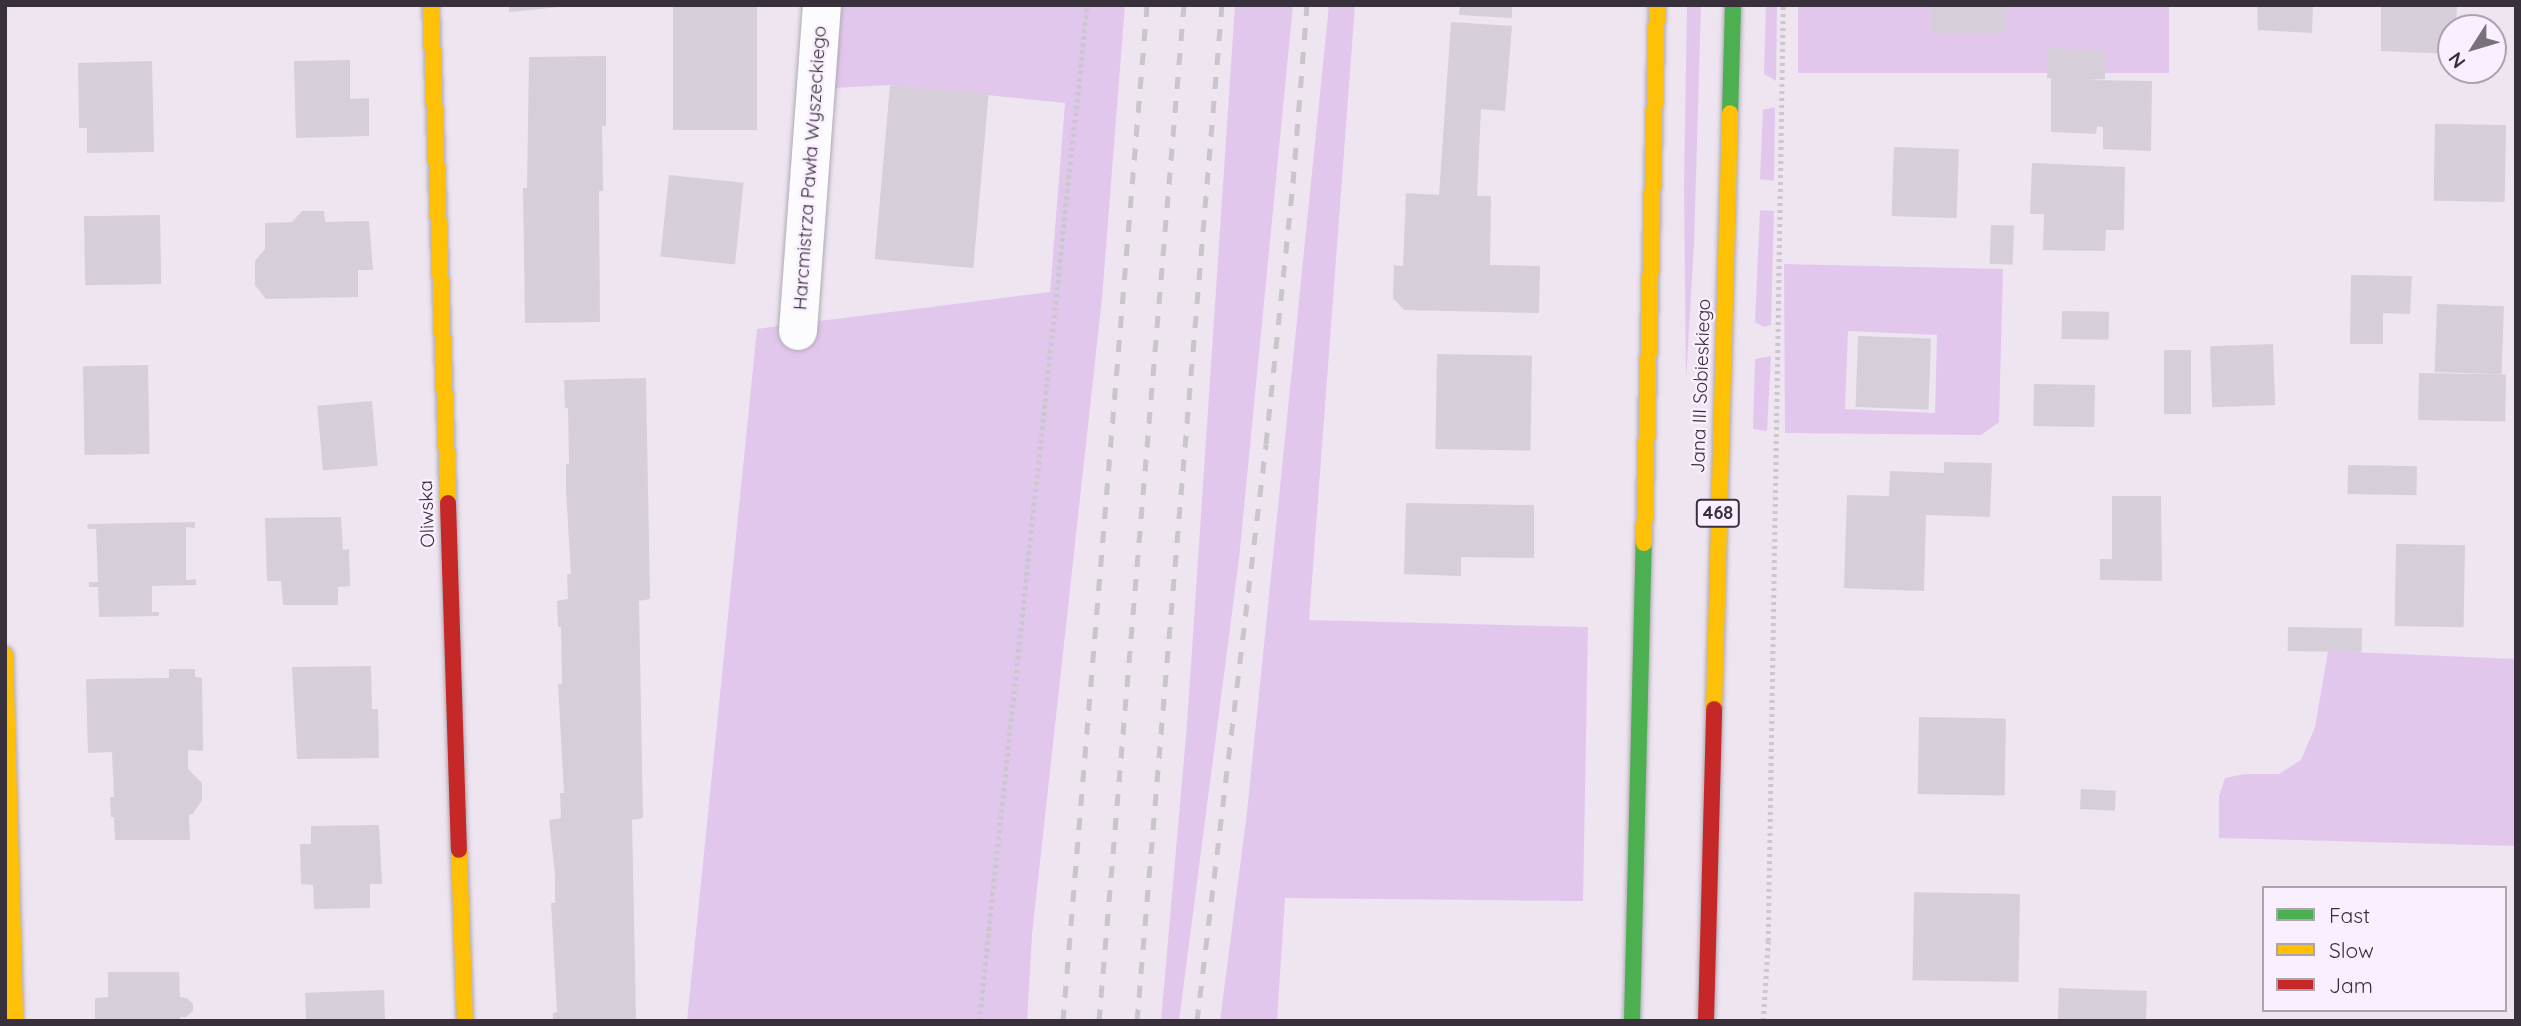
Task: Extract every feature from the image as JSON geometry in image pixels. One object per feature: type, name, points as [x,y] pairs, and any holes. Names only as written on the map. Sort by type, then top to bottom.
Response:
[{"type":"main road","name":"Oliwska","points":[[432,5],[465,1021]]},
{"type":"main road","points":[[1632,1021],[1657,5]]},
{"type":"main road","name":"Jana III Sobieskiego","points":[[1706,1021],[1734,5]]},
{"type":"main road","points":[[5,655],[15,1021]]},
{"type":"street","name":"Harcmistrza Pawła Wyszeckiego","points":[[797,331],[822,5]]},
{"type":"path","points":[[979,1021],[1087,5]]},
{"type":"path","points":[[1763,1021],[1768,941],[1783,5]]},
{"type":"shaded area","points":[[842,5],[1125,5],[1102,298],[1032,935],[1027,1021],[687,1021],[757,329],[1050,292],[1065,103],[890,85],[834,88]]},
{"type":"shaded area","points":[[1235,5],[1293,5],[1239,559],[1179,1021],[1161,1021],[1187,724]]},
{"type":"shaded area","points":[[1329,5],[1355,5],[1309,620],[1588,627],[1583,901],[1285,898],[1277,1021],[1220,1021],[1247,812]]},
{"type":"shaded area","points":[[1687,5],[1701,5],[1694,244],[1686,380],[1684,186]]},
{"type":"shaded area","points":[[1766,5],[1777,5],[1776,81],[1764,74]]},
{"type":"shaded area","points":[[1798,5],[2169,5],[2169,73],[1798,73]]},
{"type":"shaded area","points":[[1775,107],[1774,181],[1760,179],[1763,110]]},
{"type":"shaded area","points":[[1760,210],[1774,211],[1771,325],[1764,327],[1755,322]]},
{"type":"shaded area","points":[[1784,264],[2003,269],[1999,422],[1981,435],[1785,433]],"holes":[[[1848,331],[1937,335],[1935,413],[1845,409]]]},
{"type":"shaded area","points":[[1771,356],[1767,431],[1753,429],[1755,359]]},
{"type":"shaded area","points":[[2328,651],[2516,659],[2516,846],[2219,838],[2219,796],[2225,778],[2245,774],[2279,774],[2301,760],[2315,727]]},
{"type":"building","points":[[509,5],[560,5],[560,7],[509,12]]},
{"type":"building","points":[[673,5],[757,5],[757,130],[673,130]]},
{"type":"building","points":[[1460,5],[1512,5],[1512,18],[1459,15]]},
{"type":"building","points":[[1932,5],[2006,5],[2006,34],[1932,34]]},
{"type":"building","points":[[2257,5],[2313,5],[2312,33],[2258,30]]},
{"type":"building","points":[[2381,5],[2457,5],[2457,14],[2437,14],[2437,53],[2381,51]]},
{"type":"building","points":[[1451,22],[1512,26],[1505,111],[1481,109],[1477,196],[1491,196],[1490,265],[1540,266],[1539,313],[1404,310],[1393,298],[1394,265],[1403,266],[1406,193],[1439,195]]},
{"type":"building","points":[[2048,47],[2105,51],[2105,79],[2086,80],[2152,81],[2151,151],[2103,149],[2103,127],[2097,126],[2096,134],[2051,132]]},
{"type":"building","points":[[606,56],[606,126],[602,126],[603,191],[599,191],[600,322],[525,323],[523,188],[527,188],[529,57]]},
{"type":"building","points":[[350,60],[350,99],[369,98],[369,136],[296,138],[294,61]]},
{"type":"building","points":[[152,61],[154,152],[87,153],[87,128],[79,128],[78,63]]},
{"type":"building","points":[[890,85],[989,94],[973,268],[875,259]]},
{"type":"building","points":[[2435,124],[2506,125],[2505,202],[2434,201]]},
{"type":"building","points":[[1894,147],[1959,149],[1957,218],[1892,216]]},
{"type":"building","points":[[2032,163],[2125,167],[2124,230],[2106,230],[2105,251],[2043,250],[2044,214],[2030,214]]},
{"type":"building","points":[[669,175],[744,183],[735,264],[660,257]]},
{"type":"building","points":[[302,211],[324,211],[325,222],[369,221],[373,270],[358,270],[358,297],[266,299],[255,285],[255,261],[265,249],[265,223],[292,222]]},
{"type":"building","points":[[160,215],[161,284],[85,285],[84,216]]},
{"type":"building","points":[[1991,225],[2014,226],[2013,265],[1990,264]]},
{"type":"building","points":[[2351,275],[2412,276],[2410,314],[2383,313],[2383,344],[2350,344]]},
{"type":"building","points":[[2437,304],[2504,306],[2502,374],[2435,372]]},
{"type":"building","points":[[2062,311],[2109,312],[2109,340],[2062,339]]},
{"type":"building","points":[[1858,336],[1931,339],[1928,410],[1856,407]]},
{"type":"building","points":[[2273,344],[2275,405],[2212,407],[2210,346]]},
{"type":"building","points":[[2164,350],[2191,350],[2191,414],[2164,414]]},
{"type":"building","points":[[1437,354],[1532,356],[1530,451],[1435,449]]},
{"type":"building","points":[[148,365],[150,454],[85,455],[83,366]]},
{"type":"building","points":[[2419,373],[2506,375],[2505,422],[2418,420]]},
{"type":"building","points":[[646,378],[650,599],[639,601],[643,818],[632,820],[636,1021],[553,1021],[553,1013],[557,1012],[551,903],[555,903],[555,875],[549,820],[561,818],[560,793],[564,793],[558,684],[562,684],[561,627],[558,627],[557,601],[568,599],[567,574],[571,574],[566,491],[566,464],[569,464],[568,408],[565,408],[564,380]]},
{"type":"building","points":[[2034,384],[2095,385],[2094,427],[2033,426]]},
{"type":"building","points":[[372,401],[378,466],[323,471],[317,406]]},
{"type":"building","points":[[1944,462],[1992,463],[1990,517],[1926,515],[1924,591],[1844,588],[1847,495],[1889,496],[1890,471],[1944,473]]},
{"type":"building","points":[[2348,465],[2417,466],[2416,495],[2347,494]]},
{"type":"building","points":[[2112,496],[2161,496],[2162,581],[2100,580],[2100,559],[2112,559]]},
{"type":"building","points":[[1406,503],[1534,505],[1534,558],[1461,557],[1461,576],[1404,574]]},
{"type":"building","points":[[341,517],[343,550],[349,549],[350,586],[338,587],[338,605],[283,605],[281,581],[267,581],[265,518]]},
{"type":"building","points":[[195,522],[195,528],[186,527],[186,580],[196,579],[196,585],[152,586],[152,612],[159,612],[159,616],[99,617],[98,587],[89,587],[89,582],[98,582],[96,529],[88,529],[87,524]]},
{"type":"building","points":[[2396,544],[2465,545],[2464,627],[2395,626]]},
{"type":"building","points":[[2288,627],[2362,628],[2362,652],[2288,651]]},
{"type":"building","points":[[371,666],[372,709],[378,709],[379,758],[297,759],[292,667]]},
{"type":"building","points":[[169,669],[195,669],[195,677],[202,678],[203,751],[188,750],[188,769],[202,783],[202,800],[193,814],[189,815],[190,840],[115,840],[110,797],[114,797],[112,752],[88,753],[86,679],[169,678]]},
{"type":"building","points":[[1919,717],[2006,719],[2005,796],[1918,794]]},
{"type":"building","points":[[2081,789],[2116,791],[2115,811],[2080,809]]},
{"type":"building","points":[[379,825],[382,884],[370,884],[370,908],[314,909],[313,885],[301,884],[300,844],[311,844],[311,826]]},
{"type":"building","points":[[1914,892],[2020,894],[2018,982],[1912,980]]},
{"type":"building","points":[[108,972],[179,972],[180,997],[187,998],[193,1004],[193,1011],[186,1017],[180,1017],[180,1021],[95,1021],[95,998],[108,997]]},
{"type":"building","points":[[2059,988],[2147,991],[2146,1021],[2058,1021]]},
{"type":"building","points":[[384,990],[385,1021],[306,1021],[305,993]]},
{"type":"railway","points":[[1063,1021],[1147,5]]},
{"type":"railway","points":[[1099,1021],[1184,5]]},
{"type":"railway","points":[[1137,1021],[1222,5]]},
{"type":"railway","points":[[1197,1021],[1266,444],[1293,183],[1307,5]]},
{"type":"traffic: fast","points":[[1730,113],[1733,5]]},
{"type":"traffic: fast","points":[[1632,1021],[1644,543]]},
{"type":"traffic: slow","points":[[431,5],[448,503]]},
{"type":"traffic: slow","points":[[1644,543],[1657,5]]},
{"type":"traffic: slow","points":[[1714,709],[1730,113]]},
{"type":"traffic: slow","points":[[5,655],[15,1021]]},
{"type":"traffic: slow","points":[[459,850],[465,1021]]},
{"type":"traffic: jam","points":[[448,503],[459,850]]},
{"type":"traffic: jam","points":[[1706,1021],[1714,709]]}]
